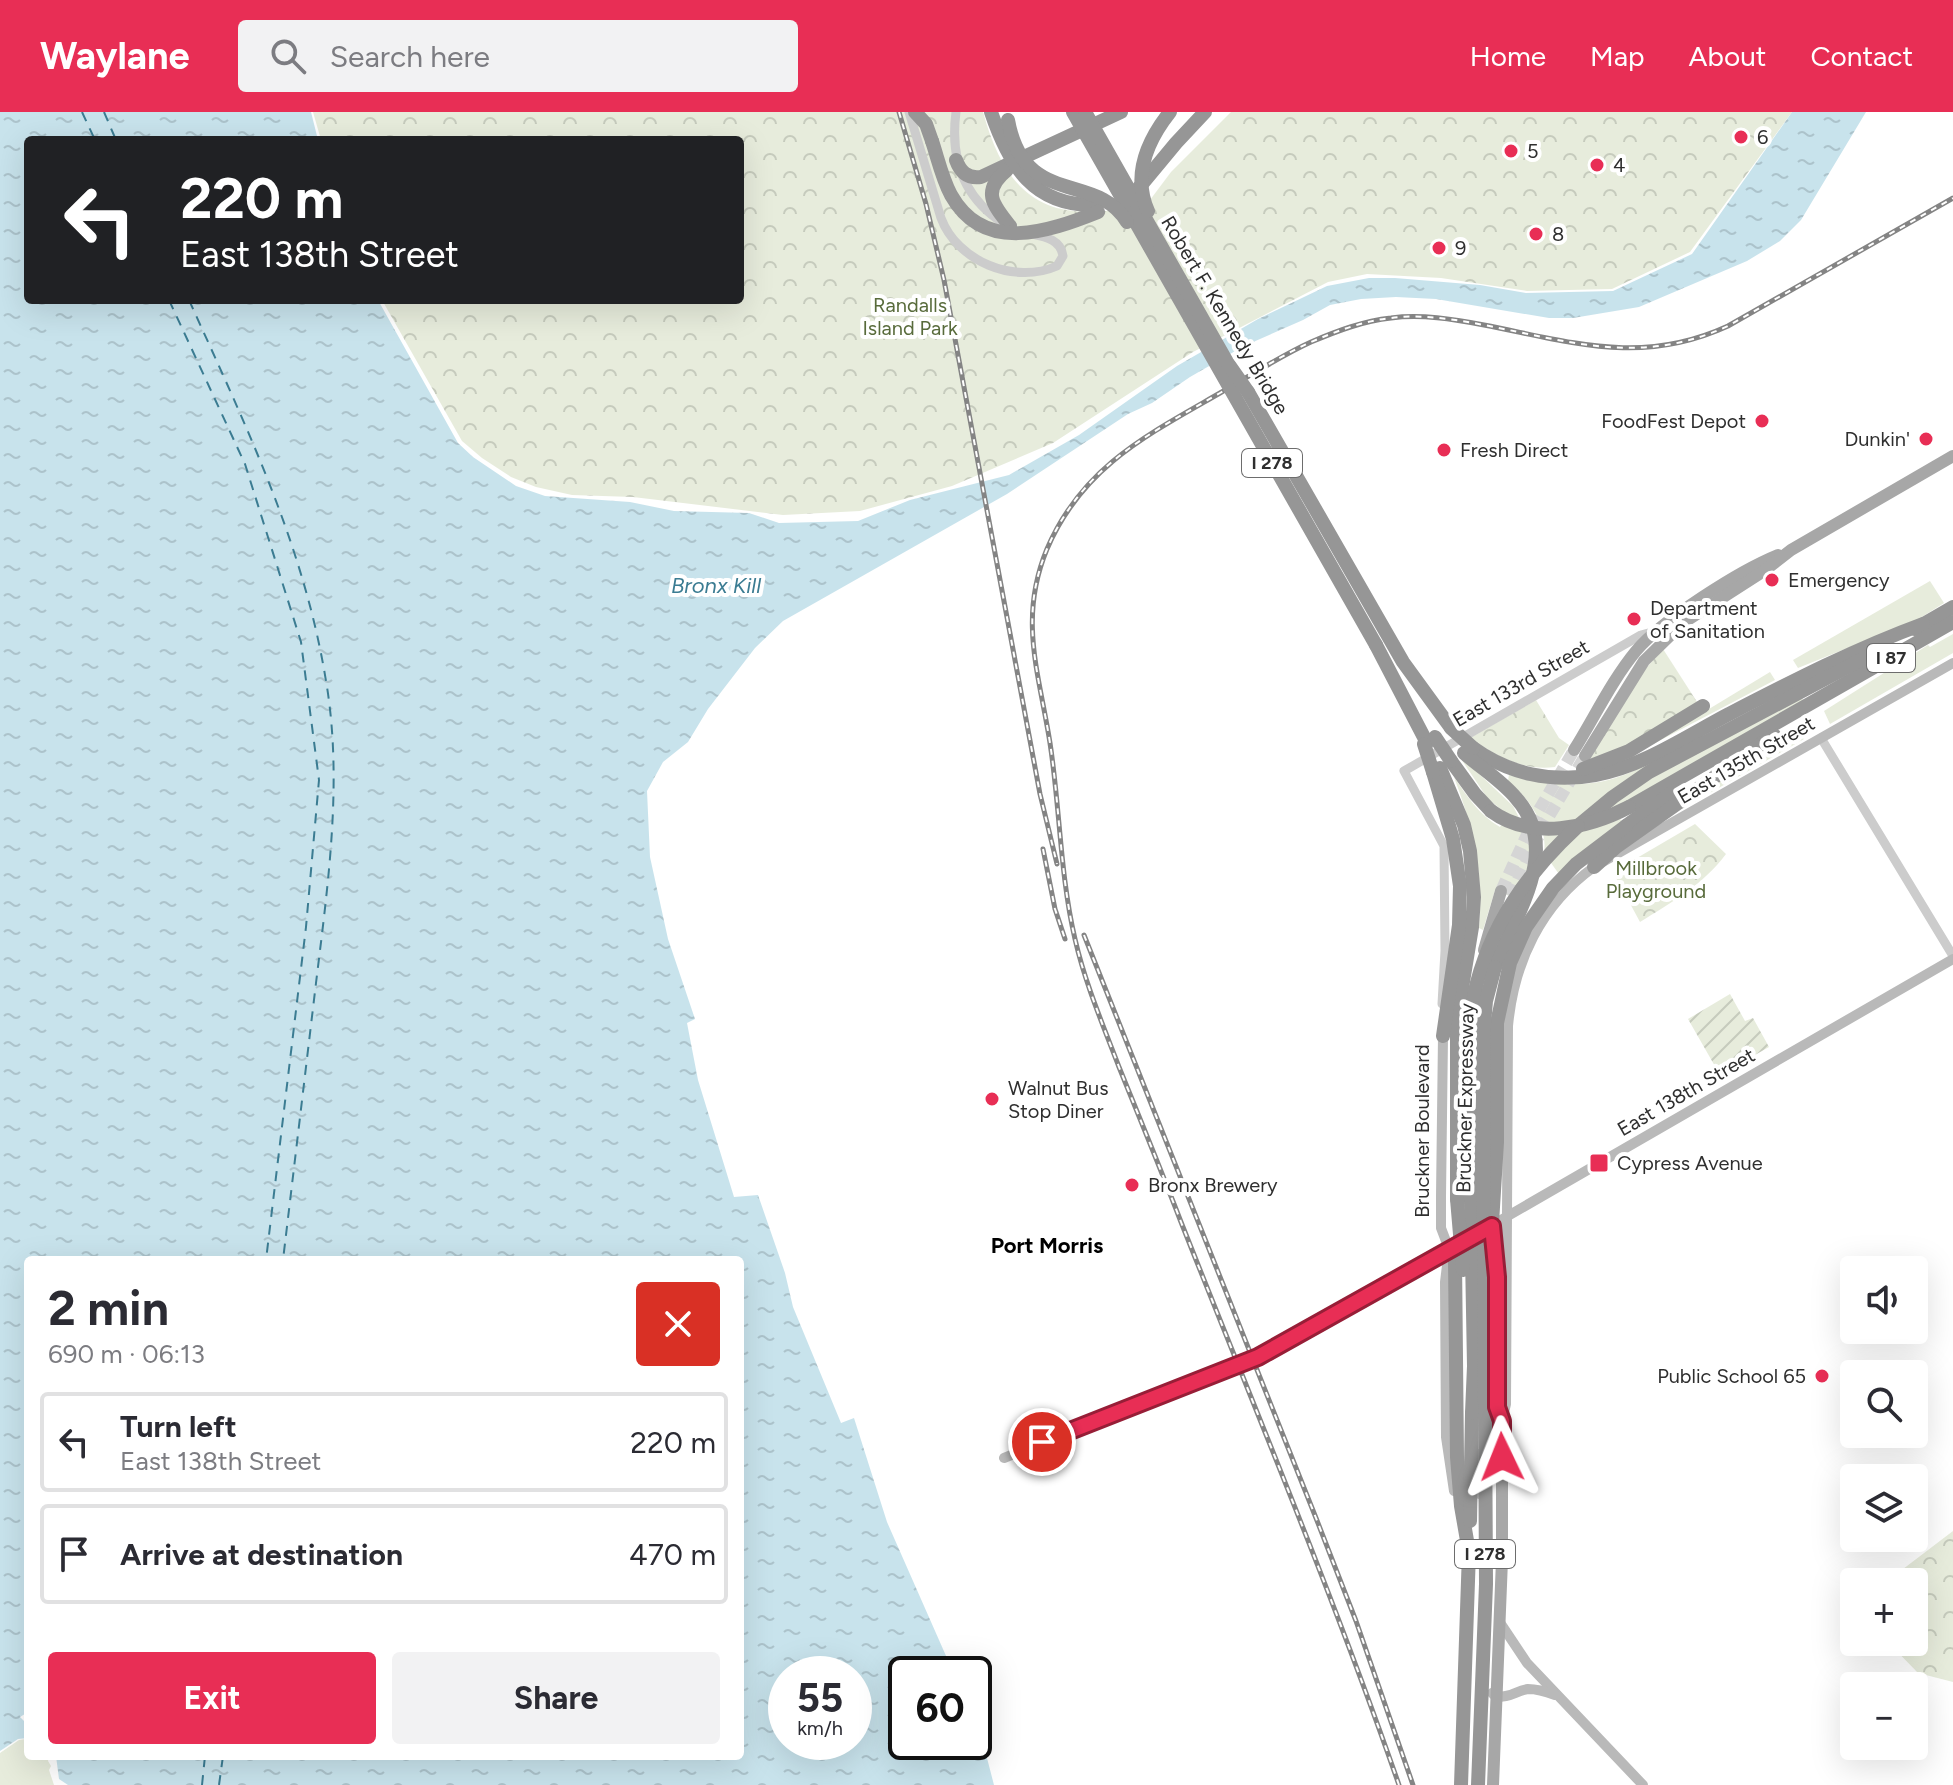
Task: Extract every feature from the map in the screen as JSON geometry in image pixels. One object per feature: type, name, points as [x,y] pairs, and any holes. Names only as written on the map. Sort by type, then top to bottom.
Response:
[{"type":"highway","points":[[912,112],[926,124],[952,196],[964,212],[986,227],[1009,234],[1026,234],[1127,197],[1150,177],[1205,112]]},
{"type":"highway","points":[[991,112],[1007,154],[1031,183],[1044,193],[1097,208]]},
{"type":"highway","points":[[1007,112],[1013,141],[1028,164],[1054,184],[1096,196],[1117,209],[1167,281]]},
{"type":"highway","name":"Robert F. Kennedy Bridge","points":[[1073,112],[1376,645],[1405,680]]},
{"type":"highway","name":"Robert F. Kennedy Bridge","points":[[1085,112],[1403,662],[1405,680]]},
{"type":"highway","points":[[956,160],[965,174],[977,178],[1121,112]]},
{"type":"highway","points":[[1170,112],[1144,157],[1141,175],[1143,198],[1233,358],[1248,392]]},
{"type":"highway","points":[[1010,226],[995,207],[992,189],[1000,177],[1021,160]]},
{"type":"highway","name":"I 87","points":[[1772,699],[1923,624],[1951,616]]},
{"type":"highway","name":"I 87","points":[[1795,718],[1951,616]]},
{"type":"highway","points":[[1405,680],[1436,737],[1491,811],[1516,824],[1561,828],[1633,813]]},
{"type":"highway","name":"Bruckner Expressway","points":[[1405,680],[1414,719],[1436,737],[1452,760],[1472,877],[1474,916],[1457,1018],[1455,1140],[1472,1413],[1468,1784]]},
{"type":"highway","points":[[1472,1413],[1470,1027],[1483,959],[1511,902],[1564,839],[1625,788],[1772,699]]},
{"type":"highway","points":[[1452,760],[1502,765],[1539,776],[1579,777],[1622,768],[1772,699]]},
{"type":"highway","points":[[1539,776],[1578,771],[1614,758],[1703,706]]},
{"type":"highway","points":[[1485,1323],[1497,1142],[1497,1023],[1507,974],[1526,927],[1553,888],[1633,813],[1763,732],[1795,718]]},
{"type":"highway","points":[[1594,867],[1616,847],[1795,718]]},
{"type":"highway","points":[[1443,1036],[1459,925],[1460,886],[1452,760]]},
{"type":"highway","name":"Bruckner Expressway","points":[[1452,760],[1514,795],[1527,814],[1535,848],[1531,884],[1495,967],[1485,1011],[1486,1584],[1468,1784]]},
{"type":"highway","points":[[1449,1249],[1455,1258],[1457,1457],[1469,1552]]},
{"type":"main road","points":[[1791,550],[1764,571],[1694,615],[1661,643],[1580,753],[1630,660],[1657,631],[1730,580],[1791,550],[1953,456]]},
{"type":"main road","name":"East 135th Street","points":[[1507,1218],[1509,1012],[1524,955],[1562,894],[1594,867],[1953,663]]},
{"type":"main road","points":[[1468,1784],[1481,1564],[1477,1436],[1475,1007],[1484,951],[1506,893],[1483,1014],[1484,1159],[1497,1277],[1497,1407],[1502,1421]]},
{"type":"main road","name":"East 138th Street","points":[[1004,1458],[1258,1357],[1507,1218],[1953,958]]},
{"type":"main road","name":"Bruckner Boulevard","points":[[1443,1036],[1441,1228],[1449,1249],[1445,1282],[1447,1444],[1472,1591],[1468,1784]]},
{"type":"main road","points":[[1449,1249],[1474,1154]]},
{"type":"main road","points":[[1493,1785],[1502,1560],[1502,1421],[1506,1404],[1507,1218]]},
{"type":"main road","points":[[1498,1620],[1519,1652],[1557,1696],[1643,1785]]},
{"type":"main road","points":[[1476,1674],[1496,1697],[1512,1697],[1524,1690],[1534,1689],[1557,1696]]},
{"type":"street","points":[[912,112],[947,230],[972,256],[1003,270],[1043,270],[1060,264],[1063,253],[1053,240],[1010,226],[976,199],[963,180],[956,160],[955,114]]},
{"type":"street","name":"East 133rd Street","points":[[1404,771],[1641,635],[1657,631]]},
{"type":"street","points":[[1821,738],[1953,958]]},
{"type":"street","name":"Bruckner Boulevard","points":[[1404,771],[1444,846],[1443,1036]]},
{"type":"green space","name":"Randalls Island Park","points":[[313,112],[983,112],[994,144],[1007,169],[1022,188],[1041,202],[1087,212],[1147,204],[1171,172],[1231,112],[1792,112],[1690,252],[1612,289],[1527,291],[1441,278],[1367,274],[1328,282],[1193,352],[1053,443],[952,486],[860,511],[783,515],[633,497],[572,495],[536,487],[511,477],[462,441],[384,304],[744,304],[744,136],[320,136]]},
{"type":"green space","points":[[1930,581],[1944,603],[1917,620],[1798,668],[1793,660]]},
{"type":"green space","points":[[1953,634],[1953,653],[1830,724],[1824,711],[1928,645],[1930,647]]},
{"type":"green space","points":[[1663,649],[1699,705],[1622,753],[1587,763],[1640,675]]},
{"type":"green space","points":[[1770,672],[1775,680],[1638,752]]},
{"type":"green space","points":[[1802,698],[1804,702],[1615,810],[1622,822],[1561,877],[1544,853],[1540,822],[1523,795],[1508,781],[1509,774],[1570,784],[1616,778],[1692,741]]},
{"type":"green space","points":[[1536,700],[1559,738],[1569,745],[1555,767],[1520,764],[1470,738]]},
{"type":"green space","points":[[1799,725],[1805,734],[1804,739],[1682,809],[1678,808]]},
{"type":"green space","points":[[1457,753],[1513,806],[1530,839],[1531,858],[1521,901],[1495,890],[1483,930],[1479,928],[1480,889],[1476,851],[1454,777],[1474,805],[1500,827],[1507,814],[1488,799]]},
{"type":"green space","name":"Millbrook Playground","points":[[1695,824],[1726,854],[1697,884],[1640,922],[1613,872]]},
{"type":"green space","points":[[1730,994],[1745,1021],[1753,1018],[1769,1047],[1720,1075],[1688,1019]]},
{"type":"green space","points":[[1953,1531],[1953,1682],[1928,1676],[1928,1672],[1917,1672],[1902,1656],[1928,1656],[1928,1568],[1904,1568]]},
{"type":"green space","points":[[24,1739],[24,1760],[48,1760],[54,1785],[0,1785],[0,1753]]},
{"type":"water","name":"Bronx Kill","points":[[0,112],[311,112],[317,136],[24,136],[24,304],[380,304],[458,443],[516,486],[545,496],[630,502],[674,511],[749,513],[779,523],[858,521],[910,500],[1009,475],[1079,435],[1177,366],[1258,319],[1327,286],[1369,278],[1395,278],[1480,285],[1526,293],[1613,291],[1692,254],[1792,112],[1866,112],[1801,220],[1780,241],[1747,261],[1639,307],[1573,318],[1549,318],[1436,299],[1361,299],[1330,305],[1244,346],[1152,403],[1128,414],[1007,494],[783,621],[755,648],[708,709],[688,742],[663,762],[647,791],[650,857],[668,939],[695,1019],[687,1023],[698,1080],[734,1197],[758,1195],[785,1273],[793,1307],[841,1423],[854,1418],[887,1522],[946,1656],[888,1656],[888,1760],[988,1760],[994,1785],[68,1785],[59,1779],[57,1760],[744,1760],[744,1256],[24,1256],[24,1714],[20,1717],[24,1721],[24,1738],[0,1751]]},
{"type":"ferry route","points":[[82,112],[93,136]]},
{"type":"ferry route","points":[[104,112],[114,136]]},
{"type":"ferry route","points":[[171,304],[245,464],[301,642],[319,780],[306,927],[266,1256]]},
{"type":"ferry route","points":[[191,304],[251,439],[288,533],[316,631],[331,718],[333,794],[329,870],[283,1256]]},
{"type":"ferry route","points":[[202,1785],[205,1760]]},
{"type":"ferry route","points":[[219,1785],[222,1760]]},
{"type":"tunnel","points":[[1501,891],[1536,815],[1574,750]]},
{"type":"tunnel","points":[[1510,896],[1545,823],[1585,756]]},
{"type":"railway","points":[[899,112],[944,280],[1040,794],[1057,864]]},
{"type":"railway","points":[[1399,1785],[1321,1573],[1119,1067],[1079,955],[1066,891],[1050,743],[1032,623],[1038,575],[1047,549],[1061,520],[1079,496],[1119,456],[1142,439],[1276,360],[1331,334],[1381,319],[1425,317],[1606,347],[1666,345],[1728,326],[1953,198]]},
{"type":"railway","points":[[1043,849],[1055,909],[1065,939]]},
{"type":"railway","points":[[1084,935],[1356,1621],[1413,1785]]},
{"type":"place","name":"6","points":[[1741,137]]},
{"type":"place","name":"5","points":[[1511,151]]},
{"type":"place","name":"4","points":[[1597,165]]},
{"type":"place","name":"8","points":[[1536,234]]},
{"type":"place","name":"9","points":[[1439,248]]},
{"type":"place","name":"FoodFest Depot","points":[[1762,421]]},
{"type":"place","name":"Dunkin'","points":[[1926,439]]},
{"type":"place","name":"Fresh Direct","points":[[1444,450]]},
{"type":"place","name":"Emergency","points":[[1772,580]]},
{"type":"place","name":"Department of Sanitation","points":[[1634,619]]},
{"type":"place","name":"Walnut Bus Stop Diner","points":[[992,1099]]},
{"type":"place","name":"Cypress Avenue","points":[[1599,1163]]},
{"type":"place","name":"Bronx Brewery","points":[[1132,1185]]},
{"type":"place","name":"Public School 65","points":[[1822,1376]]},
{"type":"district","name":"Port Morris","points":[[1047,1245]]},
{"type":"route","points":[[1042,1442],[1258,1357],[1492,1226],[1497,1277],[1497,1407],[1502,1421],[1502,1457]]}]
